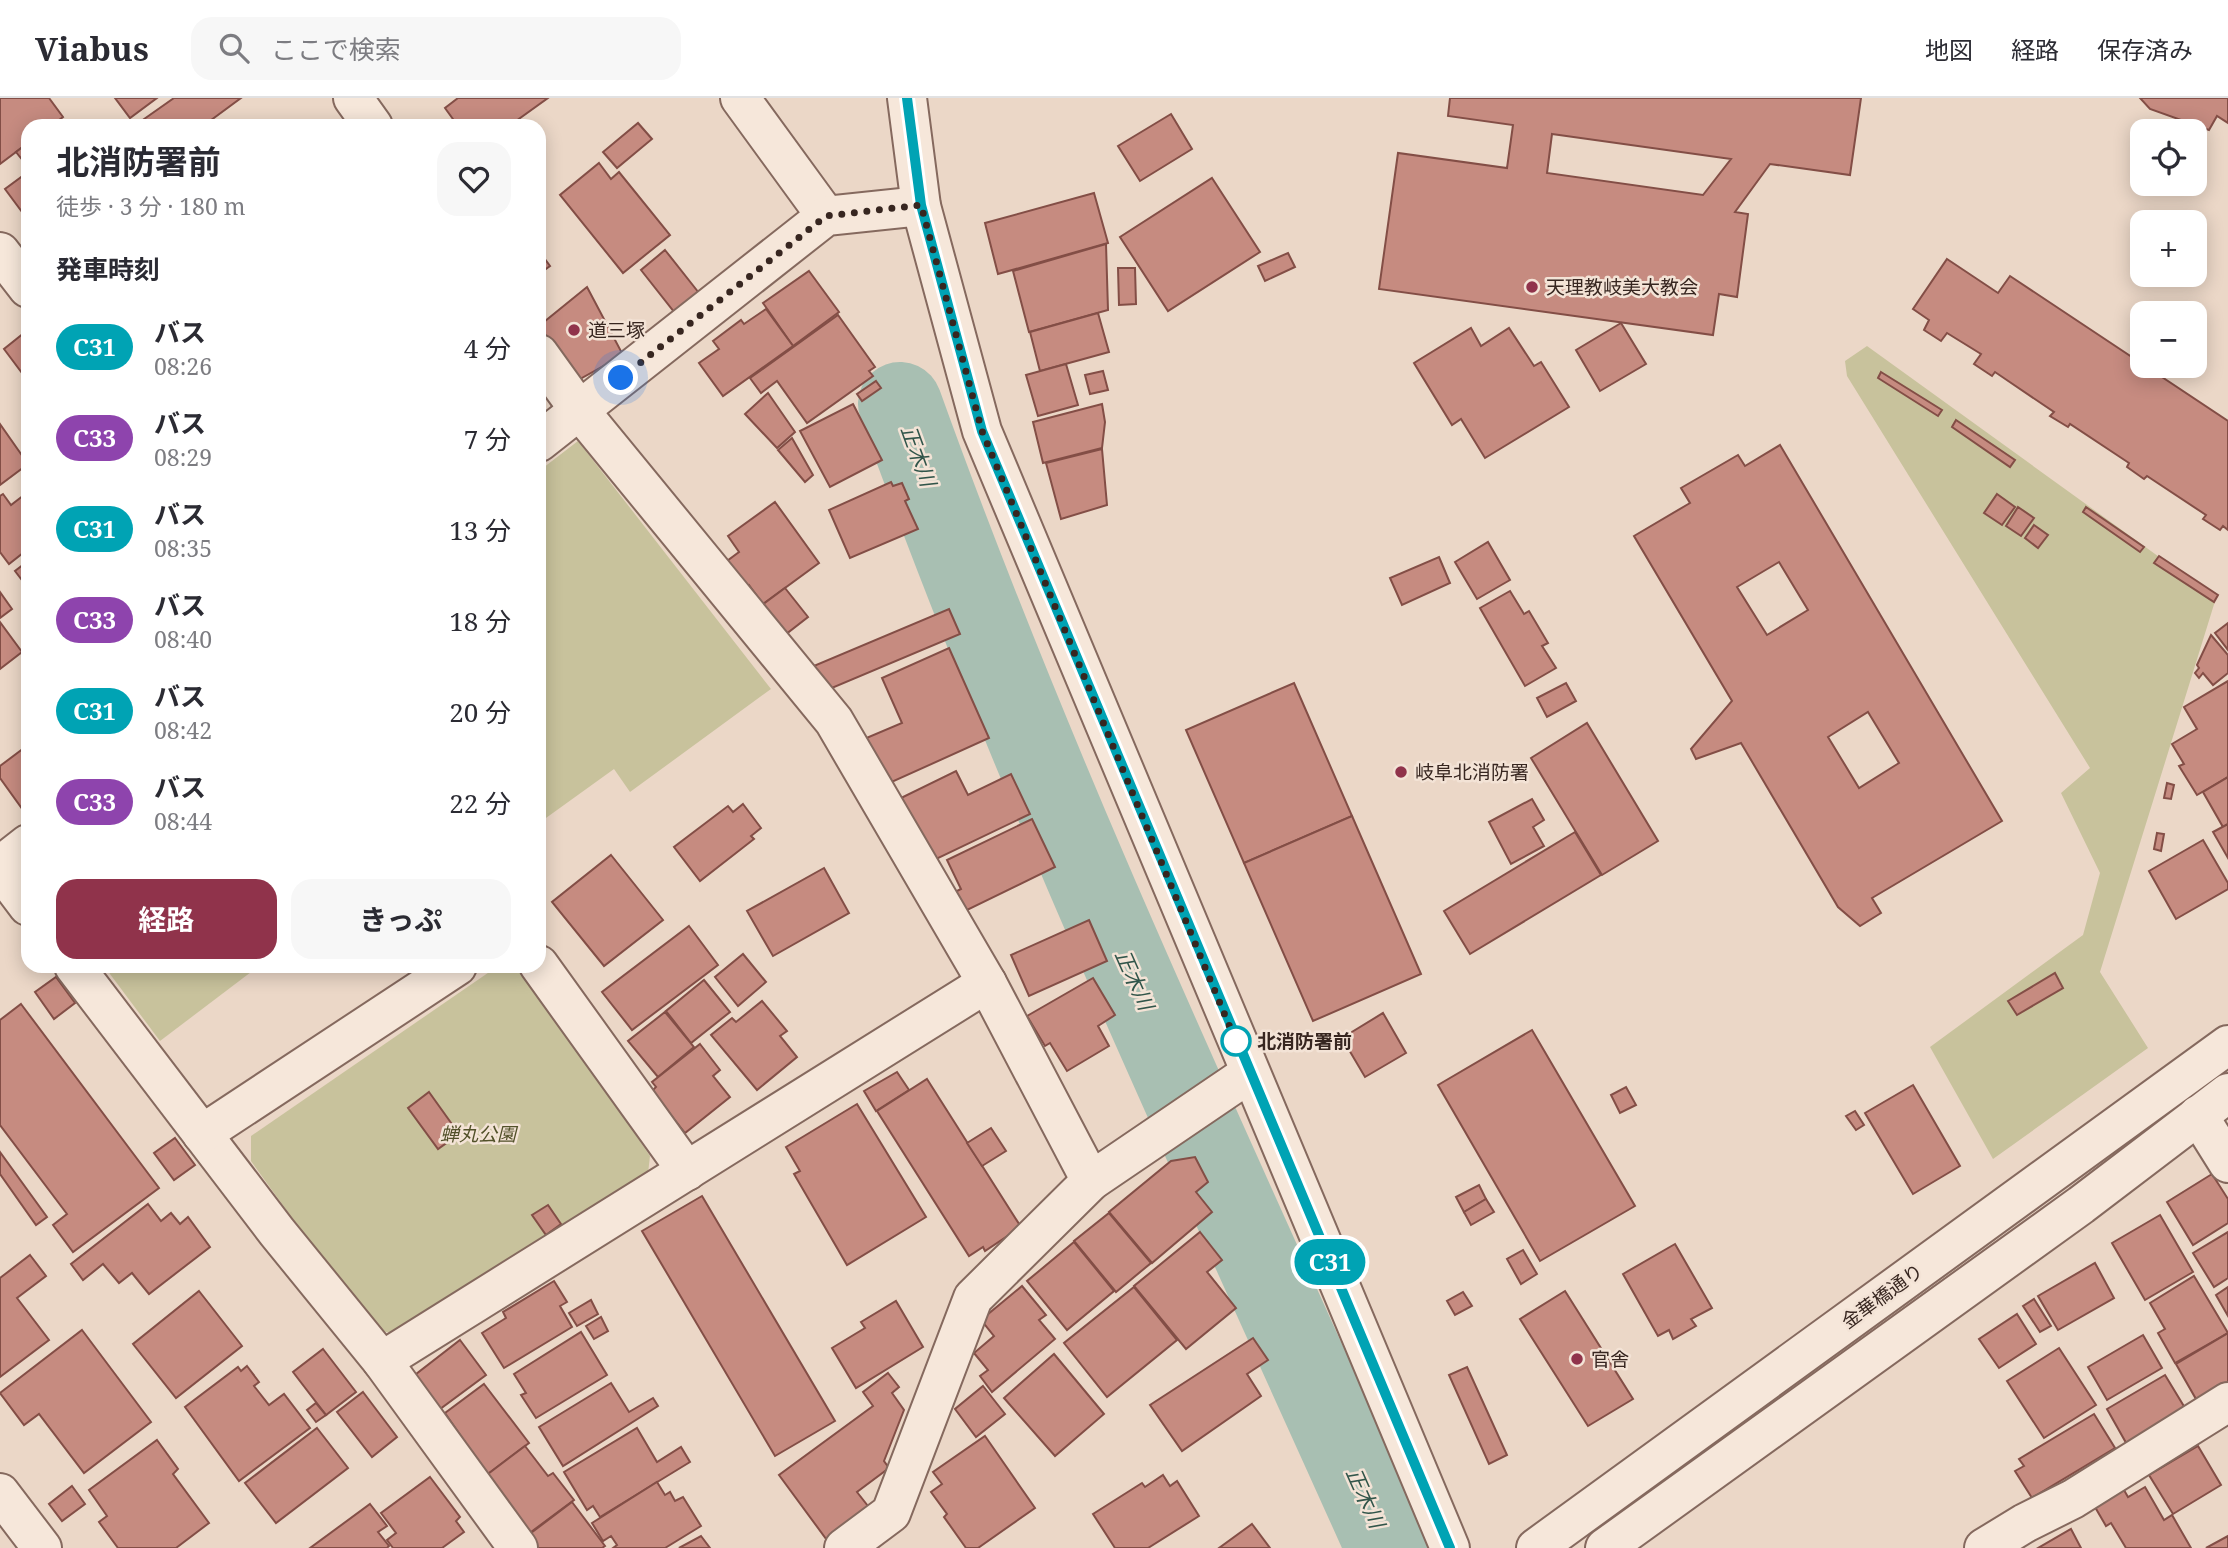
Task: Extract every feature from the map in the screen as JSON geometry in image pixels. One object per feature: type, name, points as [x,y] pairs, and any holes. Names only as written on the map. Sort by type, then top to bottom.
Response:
[{"type":"street","points":[[353,98],[368,119]]},
{"type":"street","points":[[740,98],[826,216]]},
{"type":"street","points":[[907,98],[921,205],[982,431],[1450,1548]]},
{"type":"street","points":[[546,437],[826,216],[921,205]]},
{"type":"street","points":[[0,252],[21,279]]},
{"type":"street","points":[[546,364],[580,411],[834,721],[987,983],[1091,1181]]},
{"type":"street","points":[[21,850],[0,868],[21,896]]},
{"type":"street","points":[[79,973],[277,1232],[382,1361],[518,1548]]},
{"type":"street","points":[[202,1134],[446,973]]},
{"type":"street","points":[[545,973],[687,1171]]},
{"type":"street","points":[[382,1361],[987,983]]},
{"type":"street","name":"金華橋通り","points":[[1536,1548],[2228,1045]]},
{"type":"street","points":[[844,1548],[891,1513],[973,1298],[1091,1181],[1250,1073]]},
{"type":"street","points":[[1605,1548],[2070,1213],[2213,1104],[2228,1163]]},
{"type":"street","points":[[1984,1548],[2025,1523],[2073,1499],[2228,1402]]},
{"type":"street","points":[[0,1493],[41,1548]]},
{"type":"green space","points":[[1867,346],[2216,598],[2100,972],[2148,1048],[1993,1159],[1930,1047],[2083,935],[2100,873],[2061,793],[2090,768],[1847,376],[1845,361]]},
{"type":"green space","points":[[578,441],[771,689],[630,792],[614,769],[546,818],[546,466]]},
{"type":"green space","points":[[109,973],[250,973],[160,1041]]},
{"type":"green space","name":"蝉丸公園","points":[[488,973],[527,973],[650,1156],[647,1182],[396,1334],[372,1329],[251,1161],[251,1136]]},
{"type":"building","points":[[0,98],[49,98],[63,117],[21,119],[21,148],[0,164]]},
{"type":"building","points":[[115,98],[157,98],[130,118]]},
{"type":"building","points":[[174,98],[241,98],[212,119],[144,119]]},
{"type":"building","points":[[458,98],[548,98],[519,119],[453,119],[445,108]]},
{"type":"building","points":[[1450,98],[1861,98],[1850,175],[1770,164],[1735,212],[1748,214],[1737,297],[1719,294],[1713,335],[1379,289],[1398,153],[1507,168],[1513,125],[1448,116]],"holes":[[[1552,134],[1731,159],[1703,195],[1547,173]]]},
{"type":"building","points":[[2140,98],[2228,98],[2228,123],[2217,116],[2209,130],[2207,119],[2178,119],[2150,109]]},
{"type":"building","points":[[1171,114],[1192,149],[1140,181],[1118,146]]},
{"type":"building","points":[[638,123],[652,139],[617,168],[603,152]]},
{"type":"building","points":[[599,163],[611,179],[619,172],[670,235],[623,273],[560,195]]},
{"type":"building","points":[[21,177],[21,211],[5,189]]},
{"type":"building","points":[[1212,178],[1260,252],[1168,311],[1120,237]]},
{"type":"building","points":[[1094,193],[1108,243],[998,274],[985,223]]},
{"type":"building","points":[[1106,244],[1108,310],[1029,332],[1013,271]]},
{"type":"building","points":[[665,250],[699,293],[675,313],[641,270]]},
{"type":"building","points":[[1288,253],[1295,267],[1265,281],[1258,266]]},
{"type":"building","points":[[1947,259],[1998,293],[2010,276],[2130,356],[2130,378],[2163,378],[2228,421],[2228,530],[2223,526],[2220,530],[2203,519],[2206,515],[2147,476],[2144,479],[2127,467],[2129,463],[2070,424],[2068,427],[2050,416],[2054,412],[1995,372],[1992,376],[1974,364],[1981,354],[1947,333],[1941,341],[1924,330],[1929,320],[1913,309]]},
{"type":"building","points":[[1118,268],[1135,268],[1136,304],[1119,305]]},
{"type":"building","points":[[809,271],[839,312],[793,346],[763,303]]},
{"type":"building","name":"道三塚","points":[[587,287],[623,355],[580,379],[546,341],[546,320]]},
{"type":"building","points":[[766,309],[793,346],[723,396],[699,363],[719,349],[713,341],[741,320],[744,324]]},
{"type":"building","points":[[1098,313],[1109,352],[1040,371],[1030,332]]},
{"type":"building","points":[[838,315],[875,367],[869,371],[873,376],[807,423],[777,381],[761,393],[750,378]]},
{"type":"building","points":[[1621,323],[1646,364],[1600,391],[1576,350]]},
{"type":"building","points":[[1471,328],[1481,346],[1509,328],[1534,366],[1541,362],[1569,407],[1485,458],[1461,419],[1452,425],[1414,363]]},
{"type":"building","points":[[21,335],[21,372],[4,349]]},
{"type":"building","points":[[1066,364],[1078,405],[1038,416],[1026,375]]},
{"type":"building","points":[[1103,371],[1108,390],[1090,394],[1085,375]]},
{"type":"building","points":[[1881,372],[1942,410],[1938,416],[1878,378]]},
{"type":"building","points":[[876,381],[881,388],[862,401],[857,394]]},
{"type":"building","points":[[768,393],[795,432],[777,448],[745,414]]},
{"type":"building","points":[[853,404],[882,460],[830,487],[800,431]]},
{"type":"building","points":[[1102,404],[1105,422],[1102,448],[1043,463],[1033,422]]},
{"type":"building","points":[[1956,420],[2015,460],[2010,467],[1952,427]]},
{"type":"building","points":[[0,424],[21,454],[21,469],[0,485]]},
{"type":"building","points":[[792,438],[813,475],[805,482],[778,450]]},
{"type":"building","points":[[1780,445],[2002,821],[1872,898],[1881,913],[1860,926],[1838,907],[1741,743],[1696,759],[1691,749],[1732,701],[1634,536],[1690,503],[1681,488],[1738,455],[1745,466]],"holes":[[[1779,562],[1808,610],[1767,635],[1737,587]],[[1868,712],[1899,763],[1859,788],[1828,737]]]},
{"type":"building","points":[[1102,449],[1107,505],[1061,519],[1046,463]]},
{"type":"building","points":[[891,482],[893,486],[902,483],[909,499],[905,501],[918,529],[850,558],[829,510]]},
{"type":"building","points":[[3,494],[11,505],[21,497],[21,555],[9,564],[0,552],[0,496]]},
{"type":"building","points":[[1997,494],[2015,507],[2002,525],[1984,513]]},
{"type":"building","points":[[775,502],[819,563],[763,604],[749,585],[746,587],[727,561],[739,552],[728,536]]},
{"type":"building","points":[[2018,507],[2034,518],[2021,536],[2006,526]]},
{"type":"building","points":[[2086,507],[2144,547],[2140,552],[2083,512]]},
{"type":"building","points":[[2034,525],[2048,535],[2038,548],[2025,538]]},
{"type":"building","points":[[1488,542],[1510,580],[1477,599],[1455,562]]},
{"type":"building","points":[[2159,556],[2218,595],[2214,602],[2154,563]]},
{"type":"building","points":[[1439,557],[1450,583],[1402,605],[1390,578]]},
{"type":"building","points":[[21,566],[21,579],[15,571]]},
{"type":"building","points":[[785,588],[808,617],[781,638],[758,608]]},
{"type":"building","points":[[1510,591],[1524,614],[1529,611],[1548,643],[1542,646],[1556,668],[1525,686],[1480,608]]},
{"type":"building","points":[[0,592],[12,609],[0,618]]},
{"type":"building","points":[[949,609],[960,634],[820,693],[809,668]]},
{"type":"building","points":[[0,622],[21,653],[0,669]]},
{"type":"building","points":[[2228,623],[2228,650],[2215,633]]},
{"type":"building","points":[[2211,635],[2228,655],[2228,673],[2213,685],[2203,673],[2199,678],[2195,673]]},
{"type":"building","points":[[949,648],[989,738],[885,785],[864,739],[902,723],[882,678]]},
{"type":"building","points":[[2228,681],[2228,777],[2197,795],[2179,766],[2184,764],[2172,744],[2197,729],[2184,707]]},
{"type":"building","points":[[1294,683],[1352,816],[1244,863],[1186,730]]},
{"type":"building","points":[[1566,683],[1576,701],[1547,717],[1537,698]]},
{"type":"building","points":[[1587,723],[1658,841],[1602,875],[1531,758]]},
{"type":"building","points":[[21,750],[21,807],[0,778],[0,766]]},
{"type":"building","points":[[956,771],[968,795],[1011,774],[1030,814],[932,861],[901,798]]},
{"type":"building","points":[[2228,777],[2228,824],[2223,827],[2203,792]]},
{"type":"building","points":[[2167,783],[2174,785],[2171,799],[2164,798]]},
{"type":"building","points":[[1532,799],[1544,820],[1533,827],[1544,846],[1511,864],[1489,822]]},
{"type":"building","points":[[743,804],[761,828],[751,836],[754,839],[700,881],[674,847],[728,806],[733,812]]},
{"type":"building","points":[[1352,816],[1421,974],[1313,1021],[1244,863]]},
{"type":"building","points":[[1032,819],[1055,867],[963,912],[953,893],[961,889],[947,860]]},
{"type":"building","points":[[2228,824],[2228,858],[2213,832]]},
{"type":"building","points":[[1575,832],[1601,875],[1470,954],[1444,911]]},
{"type":"building","points":[[2157,833],[2164,834],[2161,851],[2154,849]]},
{"type":"building","points":[[2203,840],[2228,883],[2228,889],[2176,919],[2149,871]]},
{"type":"building","points":[[611,855],[663,920],[604,966],[552,902]]},
{"type":"building","points":[[824,868],[849,913],[773,956],[747,911]]},
{"type":"building","points":[[1089,920],[1107,961],[1029,996],[1011,955]]},
{"type":"building","points":[[689,926],[718,965],[632,1030],[602,992]]},
{"type":"building","points":[[743,954],[766,982],[738,1006],[715,977]]},
{"type":"building","points":[[2055,973],[2063,988],[2017,1015],[2008,1001]]},
{"type":"building","points":[[56,977],[75,1003],[54,1019],[35,992]]},
{"type":"building","points":[[1093,978],[1115,1015],[1098,1026],[1109,1046],[1067,1071],[1050,1043],[1045,1046],[1027,1016]]},
{"type":"building","points":[[704,980],[730,1012],[691,1043],[666,1011]]},
{"type":"building","points":[[762,1001],[787,1031],[780,1036],[797,1057],[757,1090],[711,1035],[732,1018],[736,1022]]},
{"type":"building","points":[[21,1004],[159,1188],[73,1252],[53,1225],[67,1214],[0,1125],[0,1020]]},
{"type":"building","points":[[665,1012],[694,1047],[658,1077],[628,1041]]},
{"type":"building","points":[[1383,1013],[1406,1053],[1365,1077],[1342,1038]]},
{"type":"building","points":[[1532,1030],[1635,1206],[1540,1261],[1438,1085]]},
{"type":"building","points":[[700,1044],[720,1070],[713,1076],[730,1097],[685,1133],[652,1091],[656,1087],[652,1082]]},
{"type":"building","points":[[897,1072],[909,1090],[876,1111],[864,1091]]},
{"type":"building","points":[[927,1079],[1021,1227],[985,1251],[983,1247],[969,1256],[877,1111]]},
{"type":"building","points":[[1913,1085],[1960,1166],[1913,1194],[1865,1113]]},
{"type":"building","points":[[1626,1087],[1636,1105],[1620,1113],[1611,1095]]},
{"type":"building","points":[[429,1092],[459,1134],[438,1149],[408,1108]]},
{"type":"building","points":[[857,1104],[926,1217],[847,1265],[794,1174],[800,1171],[786,1147]]},
{"type":"building","points":[[1855,1111],[1864,1125],[1856,1130],[1846,1116]]},
{"type":"building","points":[[991,1128],[1006,1151],[982,1166],[967,1143]]},
{"type":"building","points":[[175,1138],[195,1165],[174,1180],[154,1153]]},
{"type":"building","points":[[0,1152],[47,1217],[36,1225],[0,1174]]},
{"type":"building","points":[[1195,1157],[1208,1182],[1196,1192],[1212,1212],[1152,1263],[1109,1212],[1171,1161]]},
{"type":"building","points":[[2212,1174],[2228,1199],[2228,1223],[2193,1245],[2167,1202]]},
{"type":"building","points":[[1479,1185],[1486,1199],[1464,1212],[1456,1197]]},
{"type":"building","points":[[702,1196],[835,1421],[775,1456],[642,1231]]},
{"type":"building","points":[[1486,1199],[1494,1212],[1471,1225],[1464,1212]]},
{"type":"building","points":[[148,1204],[161,1221],[171,1213],[180,1224],[188,1217],[210,1247],[149,1294],[132,1273],[119,1283],[103,1264],[83,1280],[71,1264]]},
{"type":"building","points":[[548,1205],[561,1224],[546,1235],[532,1215]]},
{"type":"building","points":[[1109,1213],[1151,1263],[1116,1292],[1074,1241]]},
{"type":"building","points":[[2160,1215],[2193,1272],[2145,1300],[2112,1243]]},
{"type":"building","points":[[1200,1232],[1222,1260],[1207,1272],[1236,1308],[1186,1349],[1134,1286]]},
{"type":"building","points":[[2228,1232],[2228,1278],[2214,1287],[2193,1253]]},
{"type":"building","points":[[1074,1242],[1114,1291],[1067,1330],[1027,1281]]},
{"type":"building","points":[[1675,1244],[1712,1308],[1691,1319],[1696,1326],[1673,1339],[1669,1330],[1658,1336],[1623,1274]]},
{"type":"building","points":[[1523,1250],[1537,1274],[1521,1284],[1507,1259]]},
{"type":"building","points":[[30,1255],[46,1276],[17,1298],[49,1340],[0,1377],[0,1278]]},
{"type":"building","points":[[2095,1263],[2114,1298],[2058,1330],[2038,1296]]},
{"type":"building","points":[[2194,1276],[2228,1333],[2175,1363],[2158,1333],[2165,1329],[2150,1303]]},
{"type":"building","points":[[554,1281],[567,1302],[560,1306],[572,1327],[504,1368],[482,1333],[506,1318],[503,1312]]},
{"type":"building","points":[[1022,1286],[1046,1315],[1039,1320],[1055,1339],[992,1392],[980,1376],[988,1370],[974,1353],[994,1336],[981,1320]]},
{"type":"building","points":[[1134,1287],[1177,1340],[1107,1397],[1064,1343]]},
{"type":"building","points":[[2228,1287],[2228,1316],[2216,1295]]},
{"type":"building","points":[[199,1291],[242,1346],[176,1398],[133,1344]]},
{"type":"building","name":"官舎","points":[[1565,1291],[1633,1399],[1588,1426],[1520,1319]]},
{"type":"building","points":[[1463,1292],[1472,1306],[1455,1315],[1447,1301]]},
{"type":"building","points":[[2034,1299],[2051,1326],[2040,1332],[2023,1306]]},
{"type":"building","points":[[591,1300],[598,1314],[577,1326],[569,1313]]},
{"type":"building","points":[[896,1301],[923,1347],[856,1388],[832,1348],[865,1328],[861,1322]]},
{"type":"building","points":[[2017,1314],[2036,1344],[1999,1368],[1979,1339]]},
{"type":"building","points":[[601,1317],[608,1331],[594,1339],[586,1326]]},
{"type":"building","points":[[82,1330],[151,1422],[84,1473],[39,1414],[24,1425],[0,1393]]},
{"type":"building","points":[[581,1332],[607,1375],[536,1418],[521,1395],[526,1393],[514,1374]]},
{"type":"building","points":[[2228,1333],[2228,1389],[2200,1406],[2176,1364]]},
{"type":"building","points":[[2143,1335],[2162,1368],[2107,1400],[2088,1367]]},
{"type":"building","points":[[1253,1338],[1268,1360],[1247,1374],[1261,1396],[1182,1451],[1150,1405]]},
{"type":"building","points":[[460,1340],[486,1375],[436,1412],[411,1378]]},
{"type":"building","points":[[2059,1348],[2096,1405],[2044,1438],[2007,1381]]},
{"type":"building","points":[[323,1349],[356,1392],[326,1415],[293,1372]]},
{"type":"building","points":[[1054,1354],[1104,1414],[1055,1456],[1004,1398]]},
{"type":"building","points":[[247,1366],[259,1382],[254,1386],[269,1405],[284,1394],[310,1428],[239,1481],[185,1407],[238,1367],[241,1371]]},
{"type":"building","points":[[1467,1367],[1507,1455],[1489,1464],[1449,1375]]},
{"type":"building","points":[[888,1373],[899,1387],[892,1393],[904,1410],[884,1461],[889,1468],[857,1492],[875,1515],[832,1547],[779,1475],[873,1406],[863,1392]]},
{"type":"building","points":[[2165,1375],[2188,1413],[2129,1448],[2107,1409]]},
{"type":"building","points":[[611,1383],[629,1412],[653,1398],[658,1406],[563,1466],[539,1427]]},
{"type":"building","points":[[484,1384],[529,1443],[484,1477],[457,1441],[462,1438],[445,1413]]},
{"type":"building","points":[[983,1386],[1005,1414],[976,1437],[955,1409]]},
{"type":"building","points":[[363,1392],[397,1437],[372,1457],[337,1412]]},
{"type":"building","points":[[316,1403],[326,1415],[316,1422],[307,1410]]},
{"type":"building","points":[[2094,1414],[2115,1448],[2032,1498],[2015,1471],[2024,1466],[2019,1459]]},
{"type":"building","points":[[317,1428],[348,1468],[276,1523],[245,1483]]},
{"type":"building","points":[[637,1428],[657,1462],[681,1447],[690,1462],[600,1517],[593,1506],[587,1510],[564,1472]]},
{"type":"building","points":[[985,1436],[1035,1508],[978,1548],[966,1548],[944,1517],[947,1514],[931,1492],[942,1484],[933,1472]]},
{"type":"building","points":[[157,1440],[178,1469],[173,1474],[209,1523],[176,1548],[118,1548],[99,1522],[107,1516],[89,1490]]},
{"type":"building","points":[[525,1446],[548,1476],[553,1473],[574,1500],[527,1535],[484,1477]]},
{"type":"building","points":[[2198,1446],[2221,1485],[2173,1514],[2149,1475]]},
{"type":"building","points":[[1163,1475],[1170,1486],[1177,1481],[1199,1516],[1148,1548],[1115,1548],[1093,1514],[1142,1483],[1145,1487]]},
{"type":"building","points":[[430,1477],[460,1517],[456,1521],[464,1532],[442,1548],[393,1548],[387,1540],[396,1533],[381,1513]]},
{"type":"building","points":[[657,1482],[665,1495],[670,1492],[675,1501],[683,1497],[701,1526],[665,1548],[613,1548],[617,1545],[611,1536],[603,1541],[592,1523]]},
{"type":"building","points":[[72,1486],[85,1504],[62,1521],[49,1504]]},
{"type":"building","points":[[2145,1487],[2164,1520],[2172,1515],[2191,1548],[2126,1548],[2111,1523],[2106,1526],[2095,1507],[2124,1490],[2128,1497]]},
{"type":"building","points":[[572,1502],[605,1546],[537,1548],[527,1536]]},
{"type":"building","points":[[370,1504],[387,1526],[378,1532],[389,1546],[387,1548],[310,1548]]},
{"type":"building","points":[[1252,1524],[1270,1548],[1219,1548]]},
{"type":"building","points":[[2071,1529],[2081,1548],[2038,1548]]},
{"type":"building","points":[[701,1536],[710,1548],[679,1548]]},
{"type":"building","points":[[2228,1536],[2228,1548],[2206,1548]]},
{"type":"waterway","name":"正木川","points":[[900,404],[954,550],[1071,837],[1388,1548]]},
{"type":"bus line","name":"C31","points":[[907,98],[921,205],[982,431],[1450,1548]]},
{"type":"place","name":"天理教岐美大教会","points":[[1532,287]]},
{"type":"place","name":"道三塚","points":[[574,330]]},
{"type":"place","name":"岐阜北消防署","points":[[1401,772]]},
{"type":"place","name":"北消防署前","points":[[1236,1041]]},
{"type":"place","name":"官舎","points":[[1577,1359]]},
{"type":"route","points":[[621,378],[826,216],[921,205],[982,431],[1239,1049],[1236,1041]]}]
